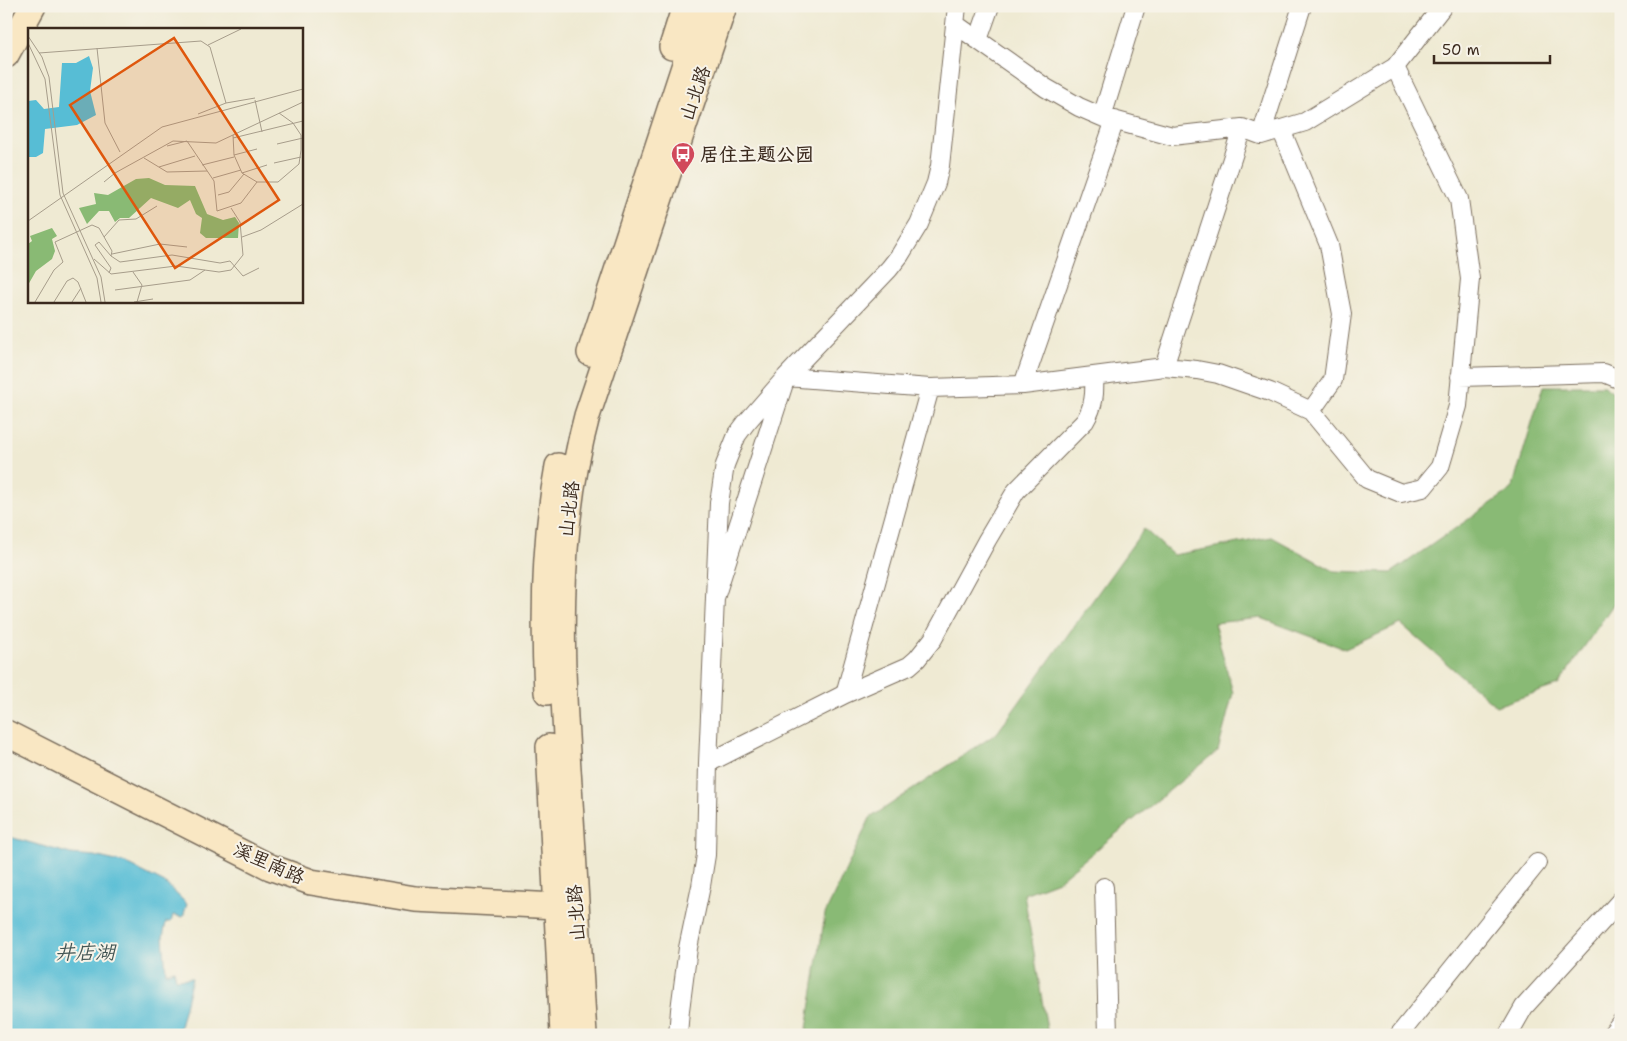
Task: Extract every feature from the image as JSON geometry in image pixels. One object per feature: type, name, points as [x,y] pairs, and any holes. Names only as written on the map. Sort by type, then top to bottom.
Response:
[{"type":"main road","points":[[6,55],[33,6]]},
{"type":"main road","points":[[631,224],[671,52],[685,6]]},
{"type":"main road","name":"山北路","points":[[563,1035],[544,631],[545,569],[550,518],[559,462],[568,424],[631,224],[704,6]]},
{"type":"main road","name":"山北路","points":[[584,1035],[563,682],[562,572],[571,493],[587,416],[724,6]]},
{"type":"main road","name":"溪里南路","points":[[6,733],[270,867],[299,878],[415,899],[556,906]]},
{"type":"street","points":[[978,40],[990,6]]},
{"type":"street","points":[[1023,385],[1109,118],[1136,6]]},
{"type":"street","points":[[1261,135],[1302,6]]},
{"type":"street","points":[[956,15],[978,40],[1046,88],[1079,107],[1109,118],[1172,136],[1242,128],[1261,135],[1305,122],[1396,67],[1443,6]]},
{"type":"street","points":[[678,1035],[688,948],[702,886],[706,855],[708,763],[720,490],[725,465],[737,436],[746,423],[786,377],[900,256],[919,224],[929,203],[940,166],[956,15]]},
{"type":"street","points":[[786,377],[930,388],[1023,385],[1164,367],[1197,370],[1218,374],[1270,392],[1311,411],[1367,479],[1402,492],[1423,488],[1440,468],[1458,406],[1470,279],[1459,199],[1396,67]]},
{"type":"street","points":[[1164,367],[1242,128]]},
{"type":"street","points":[[1281,130],[1329,245],[1342,314],[1333,380],[1311,411]]},
{"type":"street","points":[[1460,377],[1604,374],[1621,380]]},
{"type":"street","points":[[715,598],[786,377]]},
{"type":"street","points":[[708,763],[845,694],[909,666],[925,651],[1016,491],[1086,421],[1092,410],[1095,396],[1094,377]]},
{"type":"street","points":[[845,694],[930,388]]},
{"type":"street","points":[[1399,1035],[1537,863]]},
{"type":"street","points":[[1104,887],[1108,1035]]},
{"type":"street","points":[[1508,1035],[1524,1007],[1621,900]]},
{"type":"street","points":[[1611,1035],[1621,1022]]},
{"type":"green space","points":[[1543,386],[1604,386],[1621,399],[1621,593],[1558,685],[1496,706],[1401,624],[1345,649],[1261,618],[1214,623],[1233,693],[1218,751],[1058,881],[1024,894],[1048,1035],[806,1035],[825,914],[870,818],[997,733],[1144,529],[1173,555],[1272,537],[1334,571],[1391,573],[1512,489]]},
{"type":"water","name":"井店湖","points":[[6,836],[71,854],[94,856],[125,863],[165,883],[187,904],[183,917],[173,915],[171,922],[166,922],[163,937],[166,973],[174,970],[176,979],[192,978],[178,1035],[6,1035]]},
{"type":"place","name":"居住主题公园","points":[[683,175]]}]
